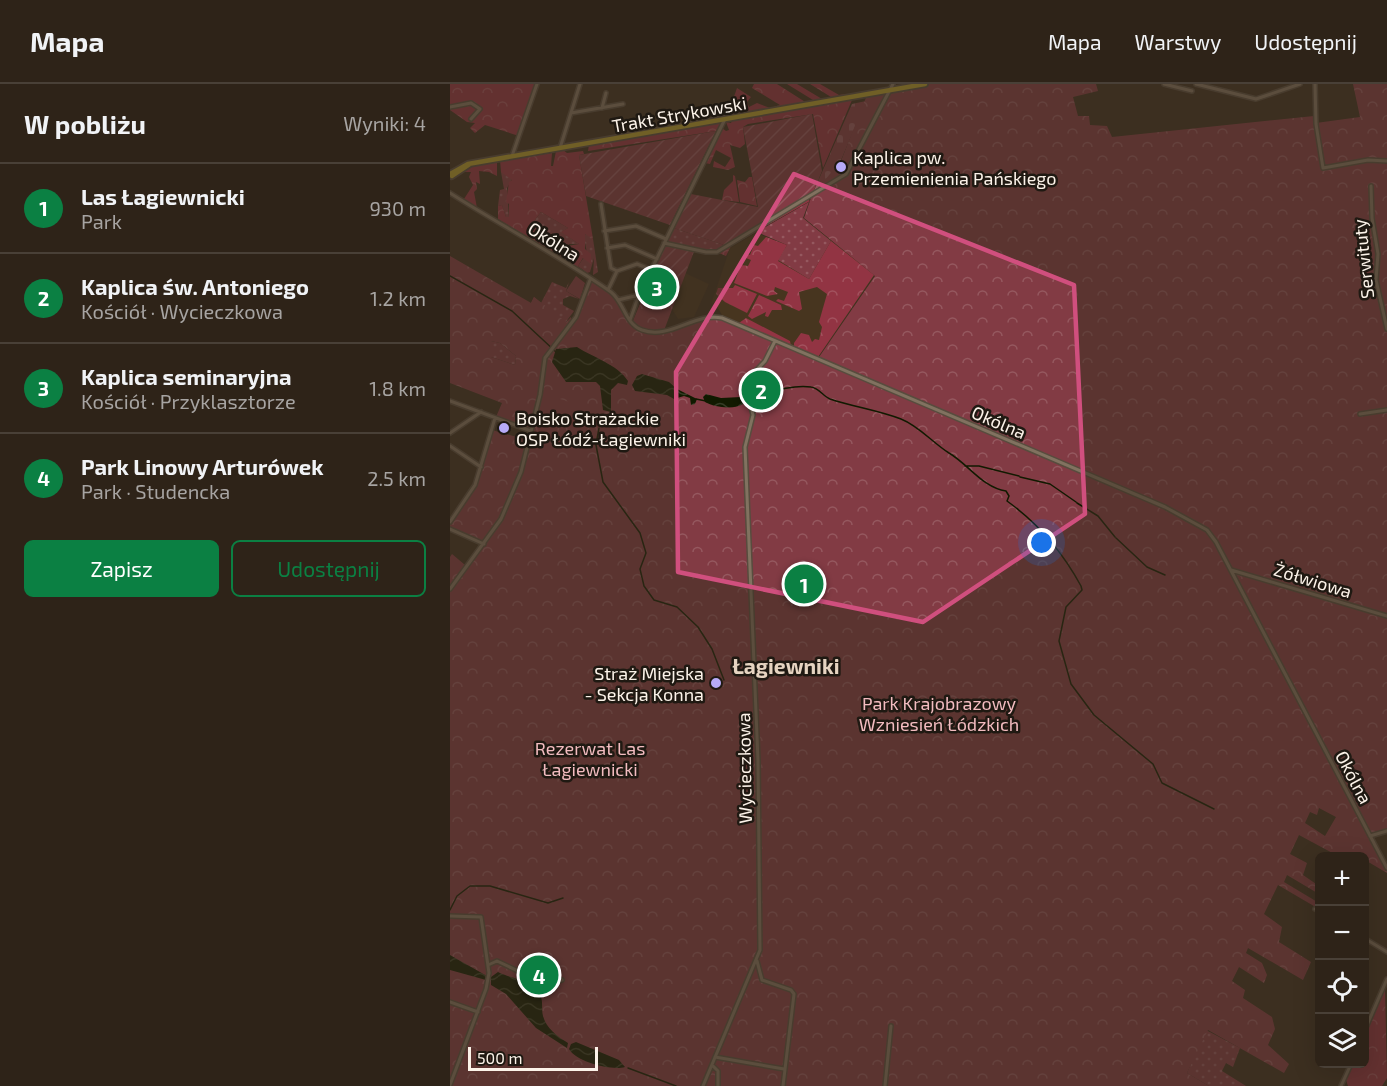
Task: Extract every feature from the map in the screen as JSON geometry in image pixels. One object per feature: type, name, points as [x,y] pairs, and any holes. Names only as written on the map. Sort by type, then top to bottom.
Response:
[{"type":"main road","name":"Trakt Strykowski","points":[[450,176],[462,165],[925,84]]},
{"type":"street","points":[[512,156],[537,84]]},
{"type":"street","points":[[560,148],[580,84]]},
{"type":"street","points":[[604,231],[636,226],[665,241],[706,252],[717,252],[839,180],[854,162],[893,84]]},
{"type":"street","points":[[1164,84],[1192,91]]},
{"type":"street","points":[[1196,84],[1257,99],[1300,84]]},
{"type":"street","points":[[1315,84],[1316,124],[1323,168],[1368,160],[1387,161]]},
{"type":"street","points":[[602,108],[606,93]]},
{"type":"street","points":[[450,107],[471,103],[480,109],[471,119]]},
{"type":"street","points":[[571,113],[623,104]]},
{"type":"street","points":[[630,320],[639,295],[725,119]]},
{"type":"street","name":"Serwituty","points":[[1371,186],[1372,218],[1378,254],[1376,280],[1387,329]]},
{"type":"street","name":"Okólna","points":[[450,193],[608,290],[640,330],[658,333],[718,317],[1171,510],[1210,533],[1387,868]]},
{"type":"street","points":[[601,204],[611,268],[617,272]]},
{"type":"street","points":[[607,248],[625,245],[657,259]]},
{"type":"street","points":[[608,290],[617,272],[637,264],[652,270]]},
{"type":"street","points":[[450,589],[499,522],[517,480],[531,431],[541,390],[544,360],[576,317],[590,280]]},
{"type":"street","points":[[618,300],[639,295]]},
{"type":"street","name":"Wycieczkowa","points":[[703,1086],[760,950],[758,760],[746,439],[755,415],[748,386],[775,341]]},
{"type":"street","points":[[450,400],[531,431]]},
{"type":"street","points":[[1360,414],[1387,410]]},
{"type":"street","points":[[450,433],[481,412]]},
{"type":"street","points":[[450,522],[475,485],[495,418]]},
{"type":"street","points":[[450,453],[452,448],[481,467]]},
{"type":"street","points":[[450,529],[484,544]]},
{"type":"street","name":"Żółwiowa","points":[[1231,570],[1387,616]]},
{"type":"street","points":[[1370,836],[1387,831]]},
{"type":"street","points":[[450,916],[480,917],[488,965],[488,978],[478,1012],[450,1085]]},
{"type":"street","points":[[1369,941],[1387,952]]},
{"type":"street","points":[[488,965],[497,961],[541,982],[557,981]]},
{"type":"street","points":[[757,961],[762,980],[794,993],[783,1086]]},
{"type":"street","points":[[1369,1023],[1387,980]]},
{"type":"street","points":[[450,1002],[478,1012]]},
{"type":"street","points":[[885,1086],[891,1026]]},
{"type":"street","points":[[715,1057],[785,1069]]},
{"type":"street","points":[[712,1065],[718,1071],[718,1086]]},
{"type":"street","points":[[1341,1086],[1349,1068]]},
{"type":"highlighted area","points":[[794,174],[1074,285],[1085,514],[923,622],[678,572],[676,372]]},
{"type":"shaded area","points":[[804,219],[875,275],[818,358],[722,315],[715,303],[711,304],[730,248],[756,233],[787,245]]},
{"type":"shaded area","points":[[685,273],[709,284],[694,317],[678,319],[672,309]]},
{"type":"green space","points":[[450,84],[537,84],[519,136],[485,125],[475,133],[470,128],[475,123],[467,122],[450,110]]},
{"type":"green space","points":[[754,84],[777,84],[810,105],[813,100],[787,84],[797,84],[822,99],[831,97],[810,84],[820,84],[839,95],[845,94],[852,100],[823,168],[813,114],[748,124],[743,127],[745,144],[740,148],[730,145],[735,167],[728,170],[713,167],[714,161],[725,167],[731,158],[716,150],[710,164],[705,163],[722,128],[729,130],[726,122],[731,123],[733,119],[728,114],[737,88],[751,97],[747,102],[749,107],[757,103],[770,108],[780,105],[752,88]]},
{"type":"green space","name":"Park Krajobrazowy Wzniesień Łódzkich","points":[[928,84],[1096,84],[1098,91],[1073,97],[1078,116],[1089,116],[1090,125],[1107,126],[1112,137],[1314,116],[1316,123],[1360,117],[1353,84],[1387,84],[1387,833],[1372,837],[1387,867],[1387,873],[1369,862],[1369,852],[1331,852],[1299,835],[1290,854],[1307,863],[1303,875],[1315,883],[1315,892],[1287,875],[1284,882],[1315,901],[1315,907],[1278,885],[1264,914],[1282,927],[1279,942],[1311,962],[1303,980],[1248,948],[1246,953],[1262,963],[1267,975],[1264,983],[1239,967],[1232,981],[1245,990],[1243,998],[1272,1017],[1275,1029],[1268,1045],[1289,1064],[1284,1073],[1208,1030],[1187,1073],[1209,1086],[450,1086],[450,557],[452,554],[465,565],[482,542],[450,528],[450,525],[477,486],[492,430],[527,440],[531,429],[496,417],[502,403],[450,383],[450,256],[531,303],[534,297],[566,322],[571,317],[571,321],[577,316],[590,277],[619,296],[632,323],[666,242],[695,249],[663,333],[716,317],[817,360],[875,276],[804,218],[812,195],[841,161],[867,95]],"holes":[[[491,341],[500,343],[516,356],[515,365],[491,357]],[[1319,808],[1336,817],[1325,836],[1305,823],[1310,812],[1317,815]]]},
{"type":"green space","points":[[866,101],[841,160],[849,166],[812,195],[852,104]]},
{"type":"green space","points":[[812,114],[822,171],[812,195],[724,245],[674,228],[691,194],[758,207],[743,127]]},
{"type":"green space","points":[[724,116],[716,131],[588,151],[589,145],[606,142],[608,136]]},
{"type":"green space","points":[[716,131],[670,225],[586,196],[579,155]]},
{"type":"green space","points":[[563,150],[567,153],[583,151],[584,154],[579,155],[593,239],[585,234],[585,249],[591,254],[591,264],[583,258],[578,266],[587,275],[566,262],[567,246],[579,244],[561,232],[568,228],[541,212],[531,225],[535,231],[560,236],[563,261],[550,253],[551,251],[498,219],[498,206],[502,205],[506,217],[509,217],[509,204],[506,202],[509,182],[512,180],[501,172],[500,160],[552,153],[551,166],[553,166],[556,151]]},
{"type":"green space","points":[[497,162],[497,176],[479,171],[480,184],[476,182],[477,189],[474,192],[477,208],[464,199],[473,185],[469,177],[471,172],[464,172],[464,170],[469,166]]},
{"type":"green space","points":[[501,172],[506,173],[512,179],[507,188],[509,218],[506,217],[502,205],[498,206],[500,190],[504,189]]},
{"type":"green space","points":[[733,175],[739,202],[722,200],[724,190],[733,181]]},
{"type":"green space","points":[[752,177],[757,206],[740,202],[737,180],[745,182]]},
{"type":"green space","points":[[807,199],[810,201],[731,246],[726,256],[719,253],[706,254],[706,251],[718,251],[724,245]]},
{"type":"green space","points":[[809,202],[803,218],[831,241],[809,279],[778,260],[787,245],[757,232]]},
{"type":"green space","points":[[541,212],[568,228],[562,232],[579,244],[569,244],[566,262],[563,261],[562,247],[535,231],[531,225]]},
{"type":"green space","points":[[674,228],[725,246],[713,252],[666,242]]},
{"type":"green space","points":[[586,233],[593,239],[598,272],[593,275],[594,258],[590,272],[587,273],[578,266],[587,253],[584,237]]},
{"type":"green space","points":[[766,237],[787,245],[778,261],[809,279],[831,241],[874,275],[818,357],[794,347],[794,343],[801,333],[809,335],[812,342],[815,339],[819,340],[822,327],[819,322],[827,294],[817,287],[799,292],[802,309],[799,311],[776,301],[778,299],[784,301],[788,292],[775,287],[774,291],[778,294],[767,296],[734,283],[741,265],[748,266],[751,260],[746,258],[747,254],[750,255],[754,245],[758,246]]},
{"type":"green space","points":[[666,245],[693,251],[674,300],[666,296],[672,278],[655,274]]},
{"type":"green space","points":[[450,256],[531,303],[534,297],[541,303],[552,282],[566,288],[569,282],[566,291],[579,299],[570,296],[563,299],[563,305],[574,311],[565,323]]},
{"type":"green space","points":[[576,276],[585,283],[580,299],[566,291]]},
{"type":"green space","points":[[735,285],[757,294],[747,313],[725,302],[716,294],[718,288],[733,288]]},
{"type":"green space","points":[[759,295],[781,305],[782,310],[772,310],[768,317],[765,316],[766,312],[752,319],[748,316]]},
{"type":"green space","points":[[746,318],[790,341],[791,346],[739,323]]},
{"type":"green space","points":[[491,341],[500,343],[516,356],[515,365],[491,357]]},
{"type":"green space","points":[[545,394],[572,403],[567,420],[559,417],[556,426],[538,420]]},
{"type":"green space","points":[[1385,988],[1387,1078],[1382,1086],[1348,1086],[1346,1080],[1351,1068],[1369,1068],[1369,1027]]},
{"type":"green space","points":[[1206,1030],[1240,1048],[1233,1067],[1226,1063],[1222,1071],[1246,1086],[1209,1086],[1187,1073]]},
{"type":"water","points":[[577,347],[618,370],[628,381],[627,385],[618,383],[611,390],[611,412],[603,410],[600,386],[596,382],[566,382],[552,362],[556,349]]},
{"type":"water","points":[[642,374],[669,382],[677,389],[697,399],[695,404],[691,405],[690,398],[684,396],[674,399],[667,395],[635,391],[632,385],[637,376]]},
{"type":"water","points":[[706,394],[721,398],[741,397],[745,403],[731,407],[714,406],[705,402],[703,397]]},
{"type":"water","points":[[450,955],[487,976],[491,977],[498,972],[534,988],[541,996],[543,1016],[547,1024],[556,1035],[568,1043],[567,1048],[536,1028],[506,994],[491,985],[491,979],[486,980],[450,970]]},
{"type":"water","points":[[576,1042],[619,1060],[625,1067],[612,1068],[579,1058],[569,1049],[571,1044]]},
{"type":"waterway","points":[[450,276],[512,311],[556,352]]},
{"type":"waterway","points":[[752,398],[804,386],[816,389],[830,399],[901,419],[920,430],[983,481],[1006,491],[1009,496],[1007,501],[1049,539],[1081,586],[1082,590],[1066,607],[1059,641],[1071,684],[1094,715],[1153,764],[1162,783],[1214,809]]},
{"type":"waterway","points":[[696,399],[706,401]]},
{"type":"waterway","points":[[599,428],[596,445],[603,482],[640,533],[646,553],[640,569],[644,586],[654,600],[677,607],[698,627],[712,649],[724,680]]},
{"type":"waterway","points":[[965,466],[979,466],[1019,476]]},
{"type":"waterway","points":[[1020,477],[1050,484],[1076,502]]},
{"type":"waterway","points":[[1077,503],[1098,516],[1115,537]]},
{"type":"waterway","points":[[1116,538],[1147,567],[1165,575]]},
{"type":"waterway","points":[[450,910],[457,896],[470,886],[490,886],[548,903],[563,898]]},
{"type":"waterway","points":[[628,1068],[676,1086]]},
{"type":"place","name":"Kaplica pw. Przemienienia Pańskiego","points":[[841,167]]},
{"type":"place","name":"Kaplica seminaryjna","points":[[657,287]]},
{"type":"place","name":"Kaplica św. Antoniego","points":[[761,390]]},
{"type":"place","name":"Boisko Strażackie OSP Łódź-Łagiewniki","points":[[504,428]]},
{"type":"place","name":"Las Łagiewnicki","points":[[804,584]]},
{"type":"place","name":"Straż Miejska - Sekcja Konna","points":[[716,683]]},
{"type":"place","name":"Park Linowy Arturówek","points":[[539,975]]},
{"type":"district","name":"Łagiewniki","points":[[786,665]]},
{"type":"park label","name":"Rezerwat Las Łagiewnicki","points":[[590,758]]}]
